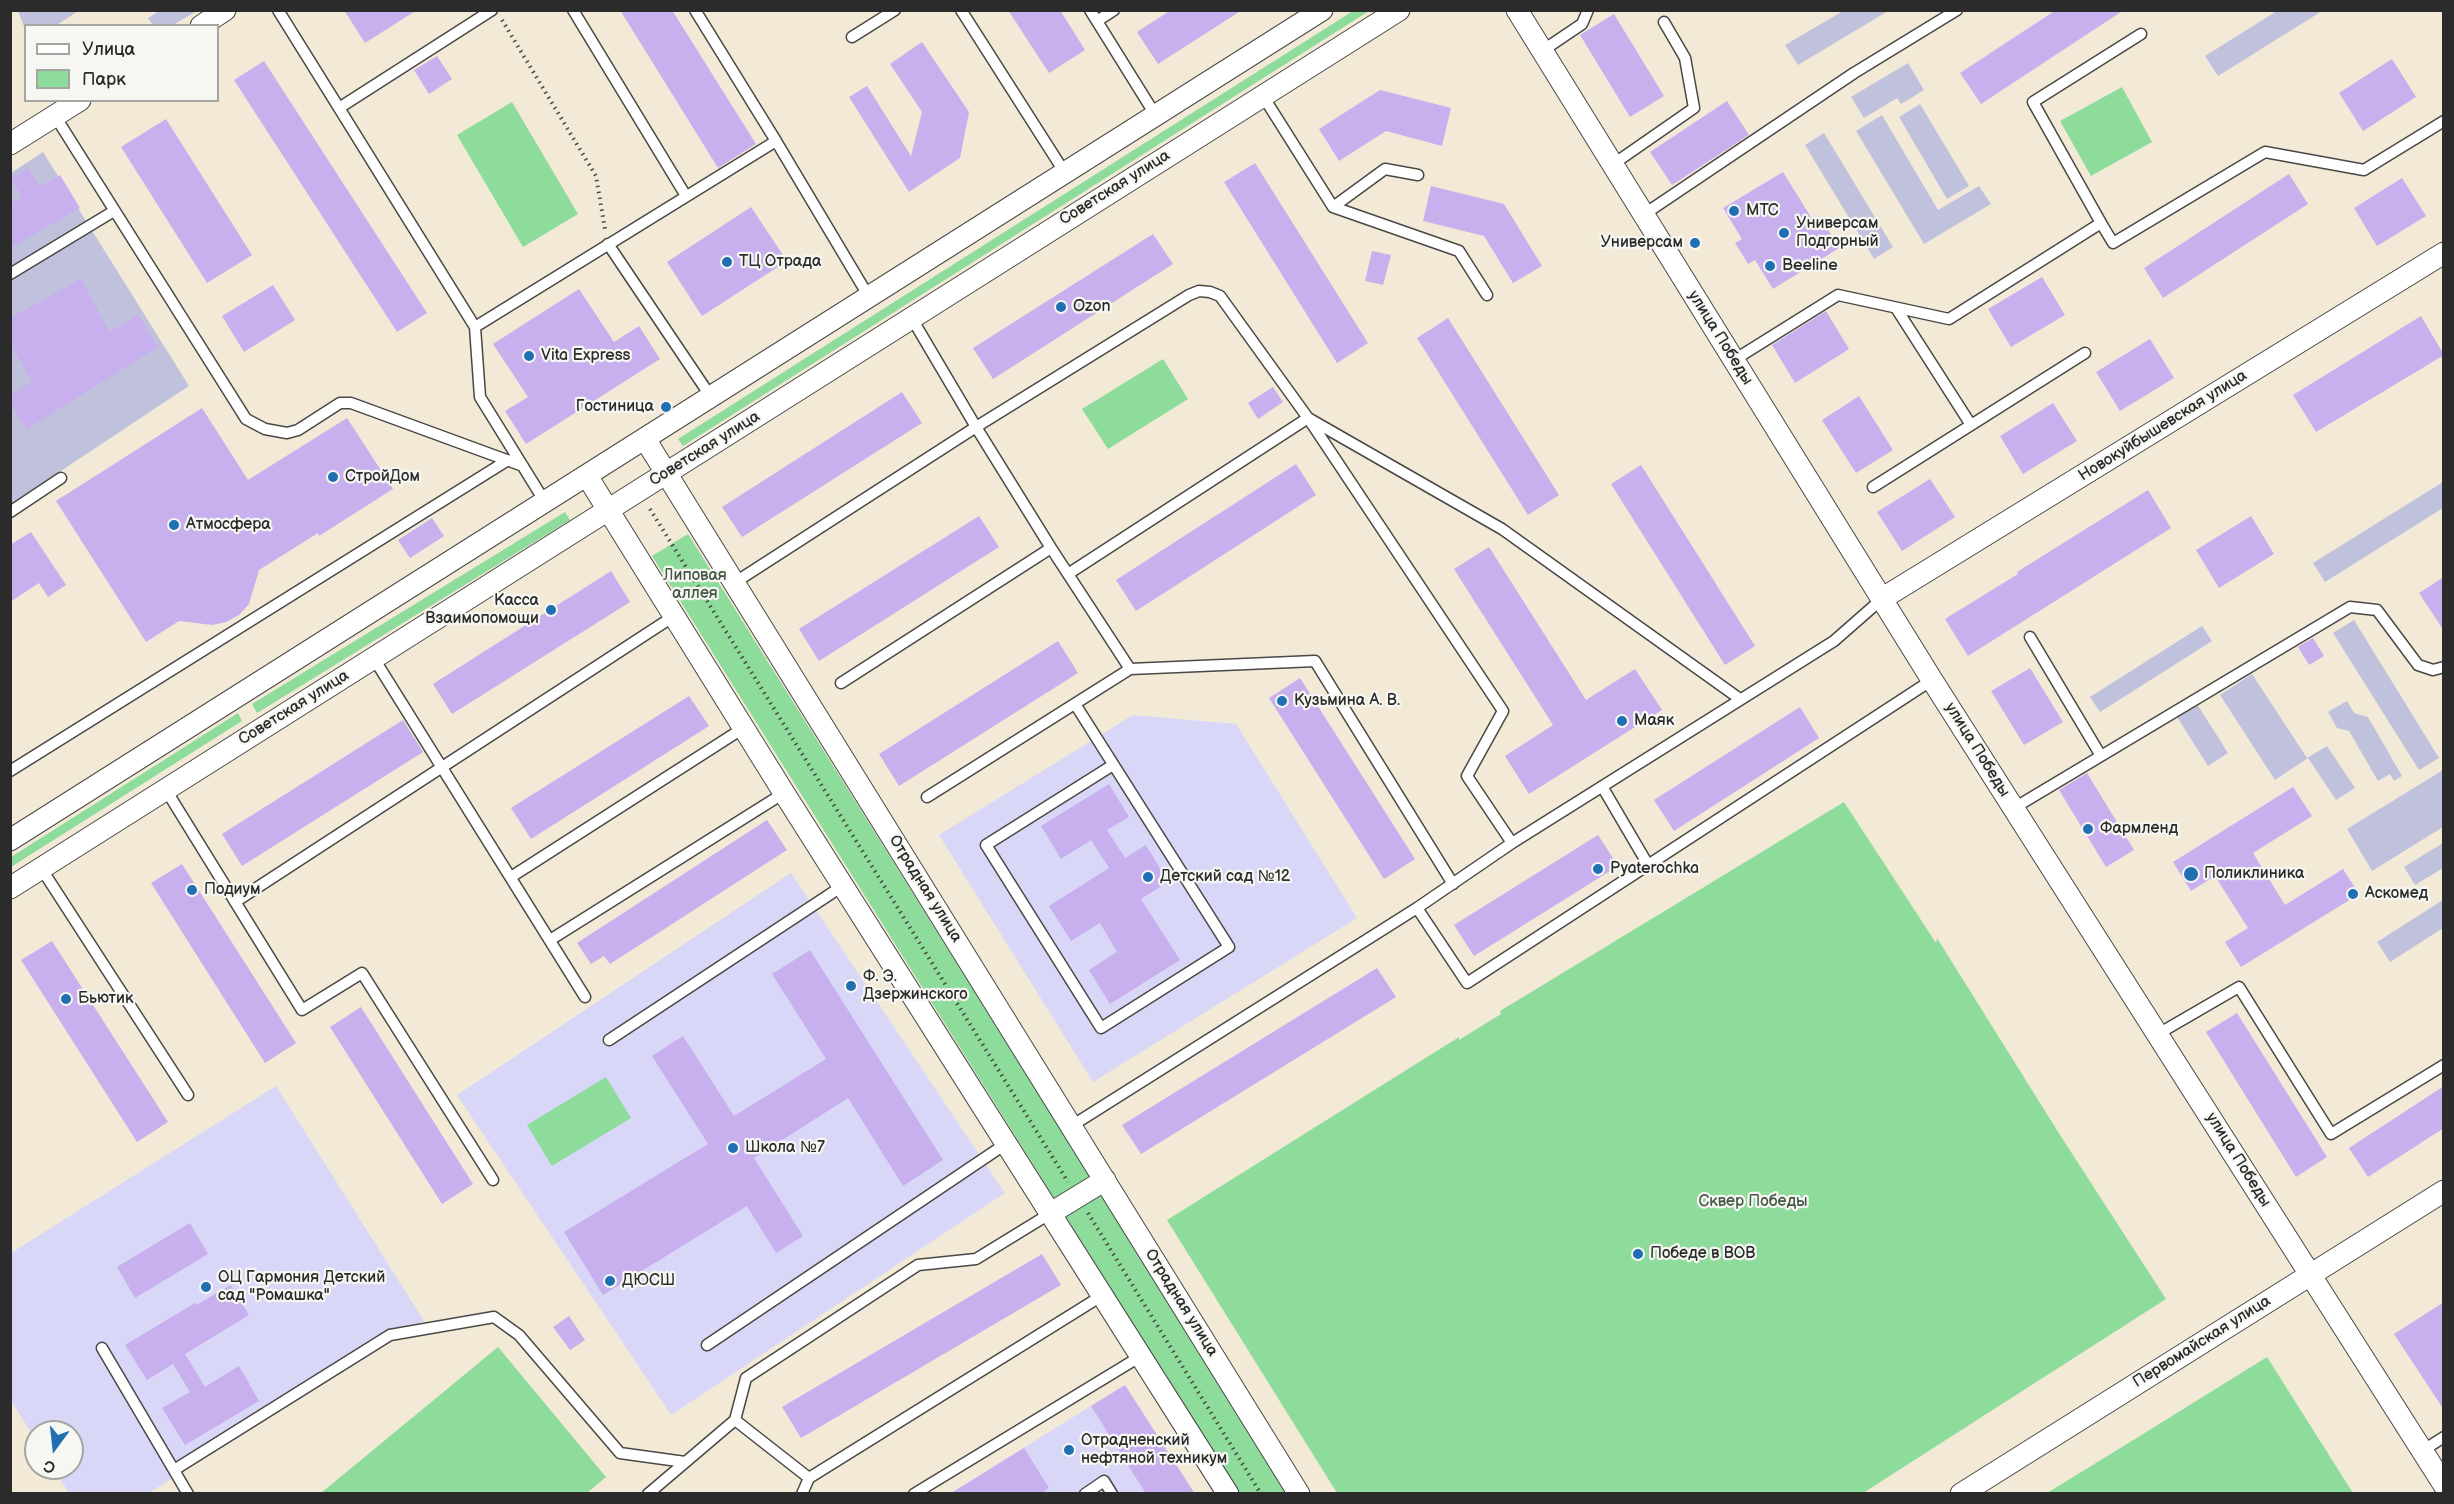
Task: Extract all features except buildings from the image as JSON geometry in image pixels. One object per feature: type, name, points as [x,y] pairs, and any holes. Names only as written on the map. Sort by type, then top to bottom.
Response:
[{"type":"street","points":[[204,24],[225,10]]},
{"type":"street","points":[[10,840],[1322,10]]},
{"type":"street","name":"Советская улица","points":[[10,888],[1399,10]]},
{"type":"street","name":"улица Победы","points":[[1517,10],[1932,680],[2444,1485]]},
{"type":"street","points":[[12,138],[77,102]]},
{"type":"street","name":"Новокуйбышевская улица","points":[[1883,598],[2444,253]]},
{"type":"street","name":"Отрадная улица","points":[[645,439],[1073,1125],[1299,1494]]},
{"type":"street","points":[[586,476],[1228,1494]]},
{"type":"street","points":[[1051,1213],[1105,1180]]},
{"type":"street","name":"Первомайская улица","points":[[1960,1494],[2444,1191]]},
{"type":"lane","points":[[278,10],[475,327],[480,398],[545,502]]},
{"type":"lane","points":[[339,108],[492,10]]},
{"type":"lane","points":[[573,10],[686,196]]},
{"type":"lane","points":[[695,10],[869,297]]},
{"type":"lane","points":[[852,37],[895,10]]},
{"type":"lane","points":[[960,10],[1065,173]]},
{"type":"lane","points":[[1090,10],[1156,116]]},
{"type":"lane","points":[[1097,21],[1114,10]]},
{"type":"lane","points":[[1542,51],[1582,24],[1588,10]]},
{"type":"lane","points":[[1643,215],[1854,74],[1957,10]]},
{"type":"lane","points":[[1612,165],[1694,108],[1685,58],[1664,22]]},
{"type":"lane","points":[[2141,34],[2033,102],[2113,243],[2265,152],[2364,170],[2444,121]]},
{"type":"lane","points":[[1263,96],[1333,207],[1460,251],[1486,295]]},
{"type":"lane","points":[[55,116],[239,411],[254,424],[287,433],[298,430],[340,404],[351,403],[523,466]]},
{"type":"lane","points":[[475,327],[776,141]]},
{"type":"lane","points":[[1333,207],[1385,169],[1418,175]]},
{"type":"lane","points":[[10,274],[114,211]]},
{"type":"lane","points":[[1734,360],[1838,295],[1949,319],[2100,223]]},
{"type":"lane","points":[[608,244],[711,398]]},
{"type":"lane","points":[[734,583],[976,427],[1189,295],[1198,291],[1210,292],[1220,296],[1308,418],[1503,711],[1467,776],[1512,843]]},
{"type":"lane","points":[[1896,308],[1971,425]]},
{"type":"lane","points":[[911,318],[1051,548],[1130,669]]},
{"type":"lane","points":[[1873,487],[2085,352]]},
{"type":"lane","points":[[1308,418],[1502,529],[1740,699]]},
{"type":"lane","points":[[1068,574],[1308,418]]},
{"type":"lane","points":[[10,771],[508,460]]},
{"type":"lane","points":[[10,512],[61,478]]},
{"type":"lane","points":[[841,683],[1051,548]]},
{"type":"lane","points":[[1073,1125],[1417,908],[1512,843],[1834,641],[1883,598]]},
{"type":"lane","points":[[2014,808],[2350,607],[2377,610],[2418,665],[2433,670],[2444,668]]},
{"type":"lane","points":[[235,902],[674,616]]},
{"type":"lane","points":[[2030,637],[2101,756]]},
{"type":"lane","points":[[373,657],[585,997]]},
{"type":"lane","points":[[927,797],[1130,669],[1315,661],[1453,884]]},
{"type":"lane","points":[[1417,908],[1467,983],[1647,863],[1932,680]]},
{"type":"lane","points":[[1075,704],[1229,948],[1101,1028],[986,844],[1113,765]]},
{"type":"lane","points":[[511,877],[745,728]]},
{"type":"lane","points":[[1603,788],[1647,863]]},
{"type":"lane","points":[[166,790],[302,1010],[362,974],[493,1180]]},
{"type":"lane","points":[[550,940],[784,793]]},
{"type":"lane","points":[[41,868],[188,1095]]},
{"type":"lane","points":[[609,1041],[844,885]]},
{"type":"lane","points":[[2158,1034],[2239,987],[2331,1134],[2444,1065]]},
{"type":"lane","points":[[707,1345],[1008,1143]]},
{"type":"lane","points":[[648,1494],[735,1420],[746,1378],[918,1265],[975,1259],[1051,1213]]},
{"type":"lane","points":[[802,1494],[809,1478],[1103,1295]]},
{"type":"lane","points":[[174,1470],[390,1335],[494,1317],[519,1335],[620,1453],[685,1462]]},
{"type":"lane","points":[[102,1348],[188,1494]]},
{"type":"lane","points":[[914,1494],[1141,1356]]},
{"type":"lane","points":[[735,1420],[809,1478]]},
{"type":"lane","points":[[2422,1451],[2444,1437]]},
{"type":"lane","points":[[1085,1494],[1104,1482],[1112,1494]]},
{"type":"path","points":[[496,10],[596,176],[608,244]]},
{"type":"path","points":[[650,509],[1261,1494]]},
{"type":"shaded area","points":[[159,10],[197,11],[175,24],[152,24],[148,18]]},
{"type":"shaded area","points":[[18,11],[78,11],[58,24],[24,24],[24,26]]},
{"type":"shaded area","points":[[1843,11],[1888,11],[1798,65],[1785,45]]},
{"type":"shaded area","points":[[2277,11],[2322,11],[2218,76],[2205,56]]},
{"type":"shaded area","points":[[1908,63],[1924,90],[1901,104],[1897,98],[1864,118],[1851,97]]},
{"type":"shaded area","points":[[1920,104],[1969,186],[1947,199],[1899,117]]},
{"type":"shaded area","points":[[1882,115],[1938,210],[1979,186],[1991,204],[1924,244],[1856,131]]},
{"type":"shaded area","points":[[1824,133],[1893,247],[1874,259],[1805,145]]},
{"type":"shaded area","points":[[43,152],[189,386],[11,504],[11,173]]},
{"type":"shaded area","points":[[2443,482],[2443,508],[2325,582],[2313,563]]},
{"type":"shaded area","points":[[2354,620],[2439,758],[2419,770],[2333,633]]},
{"type":"shaded area","points":[[2202,626],[2212,641],[2100,712],[2090,697]]},
{"type":"shaded area","points":[[2252,674],[2307,758],[2327,746],[2355,788],[2336,800],[2308,758],[2275,780],[2220,695]]},
{"type":"shaded area","points":[[2347,701],[2354,713],[2368,717],[2402,776],[2394,781],[2390,774],[2378,781],[2349,731],[2337,728],[2328,712]]},
{"type":"shaded area","points":[[2197,704],[2228,753],[2208,766],[2177,717]]},
{"type":"shaded area","name":"Детский сад №12","points":[[1133,715],[1236,724],[1357,918],[1093,1082],[939,835]]},
{"type":"shaded area","points":[[2443,770],[2443,827],[2372,871],[2347,829]]},
{"type":"shaded area","points":[[2443,843],[2443,868],[2415,885],[2404,867]]},
{"type":"shaded area","name":"Школа №7","points":[[791,873],[1005,1193],[671,1415],[457,1095]]},
{"type":"shaded area","points":[[2443,900],[2443,928],[2390,962],[2377,942]]},
{"type":"shaded area","name":"ОЦ Гармония Детский сад \"Ромашка\"","points":[[276,1086],[424,1321],[149,1493],[69,1493],[61,1480],[84,1480],[84,1420],[24,1421],[11,1400],[11,1253]]},
{"type":"shaded area","name":"Отрадненский нефтяной техникум","points":[[1091,1406],[1146,1493],[949,1494]]},
{"type":"green space","points":[[1353,11],[1369,11],[683,446],[678,439]]},
{"type":"green space","points":[[2122,87],[2152,142],[2091,176],[2060,121]]},
{"type":"green space","points":[[512,102],[578,214],[523,247],[457,135]]},
{"type":"green space","points":[[1163,359],[1188,399],[1108,449],[1082,409]]},
{"type":"green space","points":[[565,512],[570,520],[257,713],[252,704]]},
{"type":"green space","name":"Липовая аллея","points":[[688,534],[1288,1493],[1239,1493],[652,556]]},
{"type":"green space","points":[[238,713],[242,721],[11,867],[11,857]]},
{"type":"green space","name":"Сквер Победы","points":[[1844,802],[1936,943],[1937,938],[2166,1299],[1863,1493],[1337,1493],[1167,1220],[1459,1037],[1459,1040],[1501,1014],[1500,1011]]},
{"type":"green space","points":[[606,1077],[631,1118],[552,1166],[527,1125]]},
{"type":"green space","points":[[498,1347],[606,1477],[587,1493],[321,1493]]},
{"type":"green space","points":[[2267,1357],[2353,1493],[2047,1493],[2135,1439]]},
{"type":"place","name":"МТС","points":[[1734,211]]},
{"type":"place","name":"Универсам Подгорный","points":[[1784,233]]},
{"type":"place","name":"Универсам","points":[[1695,243]]},
{"type":"place","name":"ТЦ Отрада","points":[[727,262]]},
{"type":"place","name":"Beeline","points":[[1770,266]]},
{"type":"place","name":"Ozon","points":[[1061,307]]},
{"type":"place","name":"Vita Express","points":[[529,356]]},
{"type":"place","name":"Гостиница","points":[[666,407]]},
{"type":"place","name":"СтройДом","points":[[333,477]]},
{"type":"place","name":"Атмосфера","points":[[174,525]]},
{"type":"place","name":"Касса Взаимопомощи","points":[[551,610]]},
{"type":"place","name":"Кузьмина А. В.","points":[[1282,701]]},
{"type":"place","name":"Маяк","points":[[1622,721]]},
{"type":"place","name":"Фармленд","points":[[2088,829]]},
{"type":"place","name":"Pyaterochka","points":[[1598,869]]},
{"type":"place","name":"Поликлиника","points":[[2191,874]]},
{"type":"place","name":"Детский сад №12","points":[[1148,877]]},
{"type":"place","name":"Подиум","points":[[192,890]]},
{"type":"place","name":"Аскомед","points":[[2353,894]]},
{"type":"place","name":"Ф. Э. Дзержинского","points":[[851,986]]},
{"type":"place","name":"Бьютик","points":[[66,999]]},
{"type":"place","name":"Школа №7","points":[[733,1148]]},
{"type":"place","name":"Победе в ВОВ","points":[[1638,1254]]},
{"type":"place","name":"ДЮСШ","points":[[610,1281]]},
{"type":"place","name":"ОЦ Гармония Детский сад \"Ромашка\"","points":[[206,1287]]},
{"type":"place","name":"Отрадненский нефтяной техникум","points":[[1069,1450]]}]
